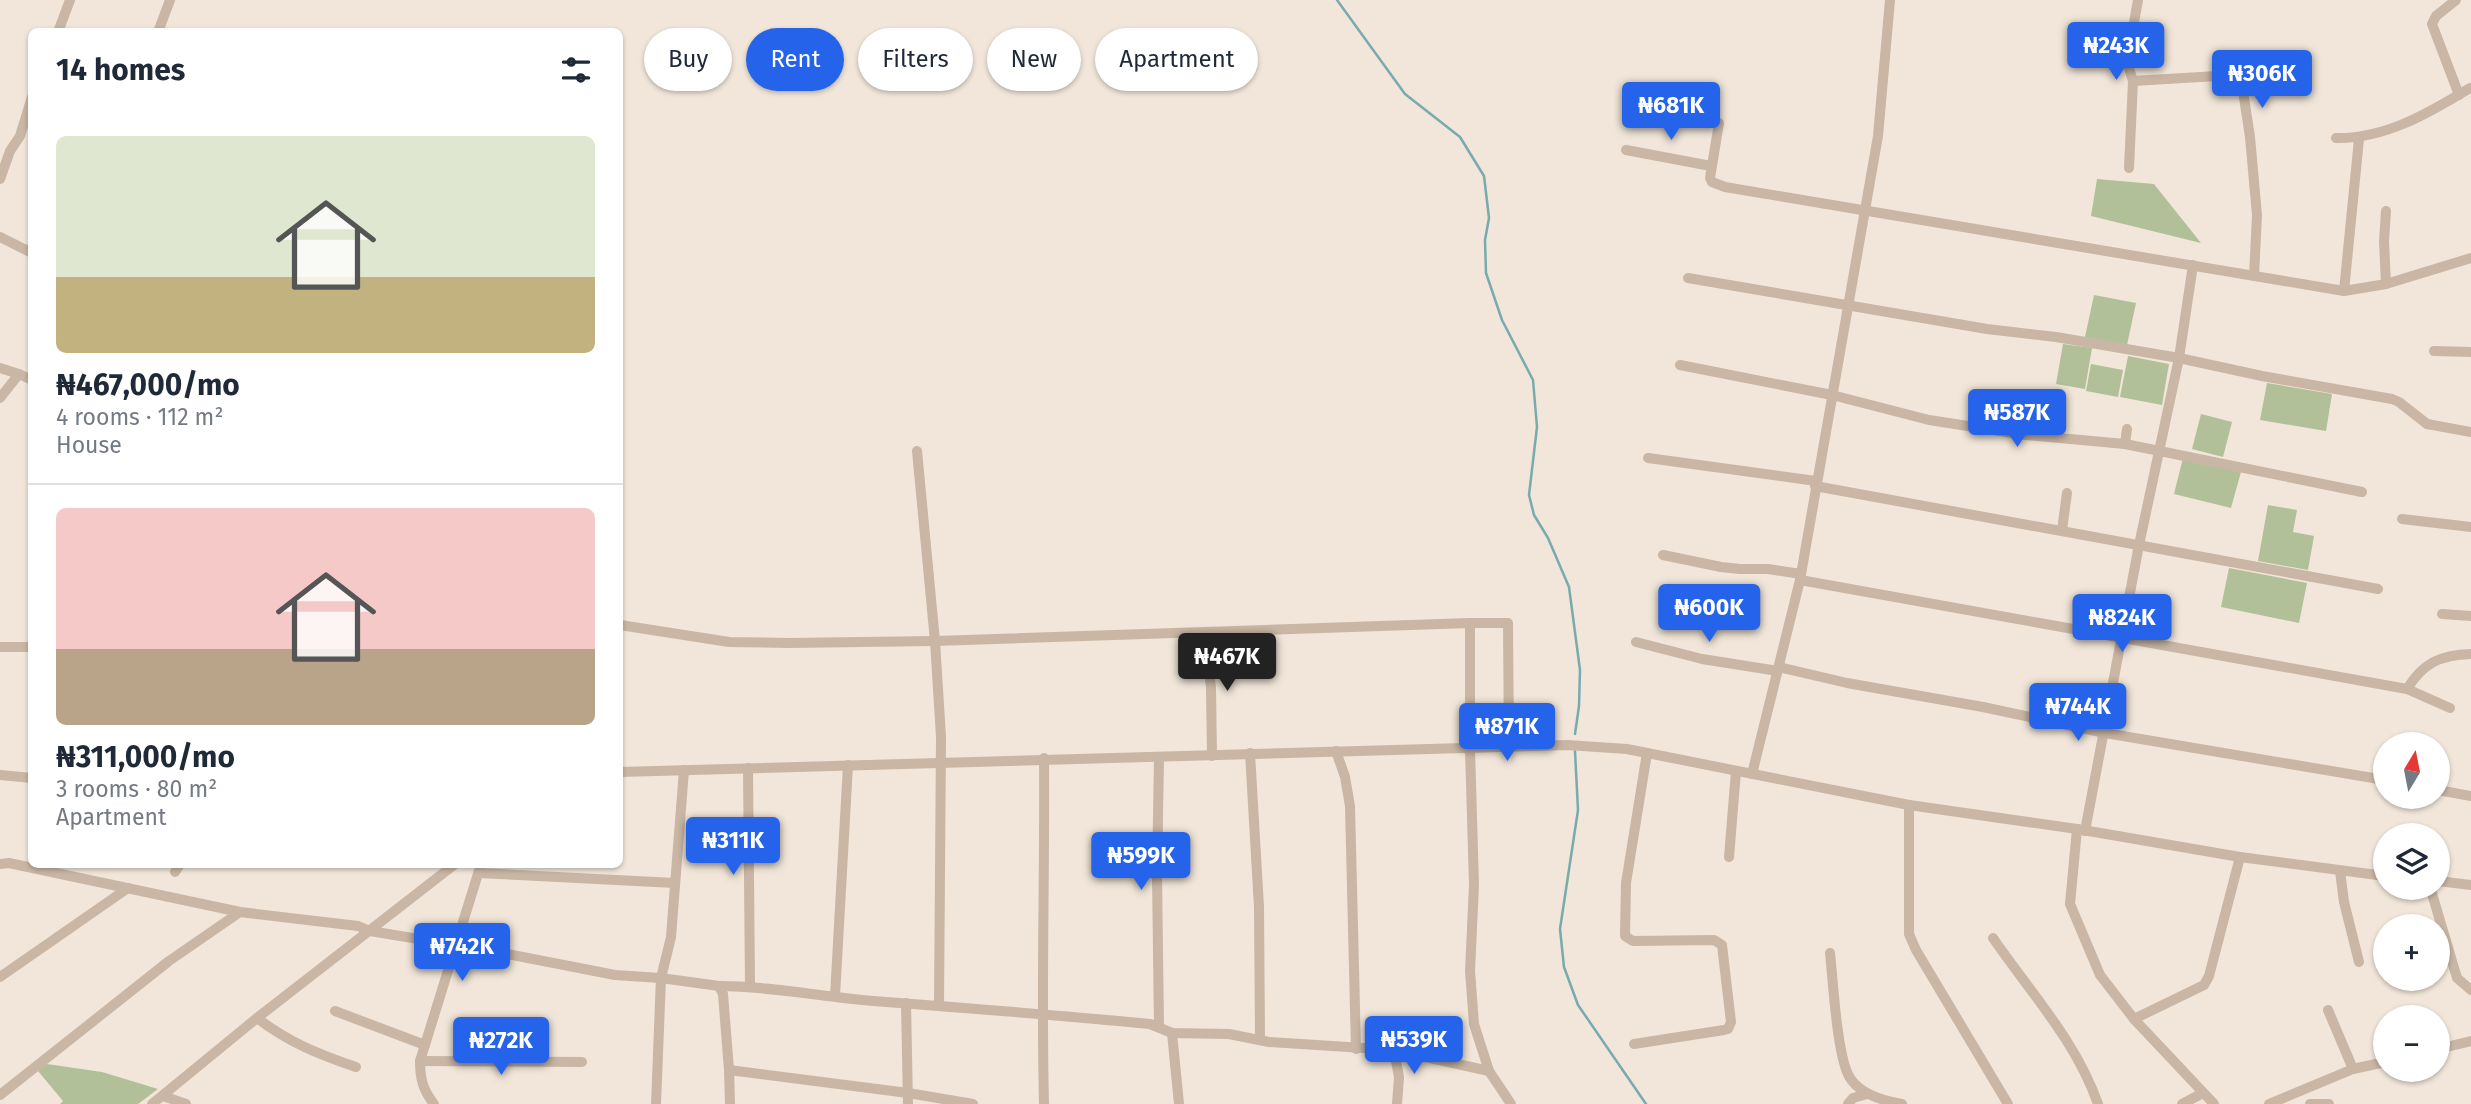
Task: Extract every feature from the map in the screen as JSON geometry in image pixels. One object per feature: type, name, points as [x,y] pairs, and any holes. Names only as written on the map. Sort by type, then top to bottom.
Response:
[{"type":"street","points":[[60,28],[70,0]]},
{"type":"street","points":[[160,28],[170,0]]},
{"type":"street","points":[[1752,774],[1800,577],[1878,136],[1890,0]]},
{"type":"street","points":[[2129,169],[2133,81],[2127,62],[2137,0]]},
{"type":"street","points":[[2336,138],[2359,139],[2403,124],[2468,91],[2432,24],[2436,16],[2456,0]]},
{"type":"street","points":[[2133,81],[2234,75],[2241,78],[2257,215],[2254,276]]},
{"type":"street","points":[[0,179],[10,151],[20,136],[28,110]]},
{"type":"street","points":[[1719,123],[1710,178],[1717,185],[2344,290],[2386,284],[2471,258]]},
{"type":"street","points":[[2344,290],[2359,139]]},
{"type":"street","points":[[1626,150],[1711,166]]},
{"type":"street","points":[[2386,211],[2386,284]]},
{"type":"street","points":[[0,237],[28,251]]},
{"type":"street","points":[[2193,265],[2179,358],[2139,545],[2105,733],[2081,830],[2070,904],[2100,975],[2134,1019],[2214,1104]]},
{"type":"street","points":[[1688,278],[1987,329],[2056,337],[2179,358],[2392,399],[2427,424],[2471,432]]},
{"type":"street","points":[[2434,351],[2471,352]]},
{"type":"street","points":[[1681,365],[1832,396],[1929,420],[2026,435],[2125,444],[2362,492]]},
{"type":"street","points":[[0,368],[28,378]]},
{"type":"street","points":[[0,398],[19,374]]},
{"type":"street","points":[[2125,444],[2127,429]]},
{"type":"street","points":[[917,451],[936,641],[941,762],[939,1005]]},
{"type":"street","points":[[1648,457],[1815,483],[2378,589]]},
{"type":"street","points":[[2062,530],[2067,493]]},
{"type":"street","points":[[2402,519],[2471,527]]},
{"type":"street","points":[[1663,555],[1721,567],[1768,569],[2123,638],[2407,689],[2450,708]]},
{"type":"street","points":[[2442,614],[2471,616]]},
{"type":"street","points":[[1470,623],[1474,885],[1470,971],[1474,1024],[1489,1071],[1511,1104]]},
{"type":"street","points":[[623,625],[737,642],[936,641],[1508,623],[1509,747]]},
{"type":"street","points":[[1205,633],[1211,688],[1212,756]]},
{"type":"street","points":[[1636,642],[1702,659],[1778,669],[2105,733],[2373,777]]},
{"type":"street","points":[[0,647],[28,647]]},
{"type":"street","points":[[2407,689],[2421,669],[2430,664],[2448,657],[2471,654]]},
{"type":"street","points":[[623,772],[1567,745],[1627,749],[1909,805],[2240,857],[2373,875]]},
{"type":"street","points":[[1336,751],[1345,777],[1350,806],[1356,1049]]},
{"type":"street","points":[[1250,753],[1259,907],[1260,1040]]},
{"type":"street","points":[[1634,1044],[1724,1030],[1730,1026],[1722,945],[1714,940],[1633,941],[1625,936],[1626,883],[1647,753]]},
{"type":"street","points":[[1044,758],[1044,1104]]},
{"type":"street","points":[[1159,758],[1159,1027]]},
{"type":"street","points":[[835,996],[848,765]]},
{"type":"street","points":[[748,768],[750,986]]},
{"type":"street","points":[[656,1104],[661,978],[671,937],[684,770]]},
{"type":"street","points":[[1729,857],[1736,771]]},
{"type":"street","points":[[0,775],[28,778]]},
{"type":"street","points":[[2450,792],[2471,796]]},
{"type":"street","points":[[1909,805],[1909,934],[2008,1104]]},
{"type":"street","points":[[2134,1019],[2204,985],[2209,976],[2240,857]]},
{"type":"street","points":[[1,865],[9,863],[28,867]]},
{"type":"street","points":[[33,868],[240,912],[358,926],[370,931],[615,975],[1042,1014],[1159,1027],[1172,1033],[1229,1034],[1260,1040],[1394,1051],[1489,1071]]},
{"type":"street","points":[[152,1104],[257,1018],[450,868]]},
{"type":"street","points":[[434,1104],[425,1093],[420,1077],[420,1061],[480,869],[675,883]]},
{"type":"street","points":[[2340,871],[2344,902],[2359,962]]},
{"type":"street","points":[[2450,882],[2471,885]]},
{"type":"street","points":[[0,977],[128,888]]},
{"type":"street","points":[[2434,900],[2457,978],[2471,990]]},
{"type":"street","points":[[0,1095],[169,961],[240,912]]},
{"type":"street","points":[[1993,938],[2023,983],[2058,1026],[2088,1076],[2098,1104]]},
{"type":"street","points":[[1830,954],[1843,1059],[1850,1078],[1867,1094],[1902,1104]]},
{"type":"street","points":[[719,986],[723,994],[730,1104]]},
{"type":"street","points":[[906,1003],[908,1098]]},
{"type":"street","points":[[2328,1010],[2353,1069]]},
{"type":"street","points":[[335,1011],[425,1045]]},
{"type":"street","points":[[257,1018],[275,1032],[313,1052],[356,1067]]},
{"type":"street","points":[[1172,1033],[1179,1104]]},
{"type":"street","points":[[2450,1046],[2471,1041]]},
{"type":"street","points":[[1394,1051],[1399,1077],[1397,1104]]},
{"type":"street","points":[[420,1061],[582,1062]]},
{"type":"street","points":[[2269,1104],[2353,1069],[2373,1065]]},
{"type":"street","points":[[729,1070],[908,1098],[974,1104]]},
{"type":"street","points":[[2182,1104],[2203,1093]]},
{"type":"street","points":[[1848,1104],[1853,1098],[1867,1094]]},
{"type":"street","points":[[163,1096],[186,1104]]},
{"type":"street","points":[[2310,1104],[2329,1104]]},
{"type":"green space","points":[[2097,179],[2154,184],[2201,243],[2091,216]]},
{"type":"green space","points":[[2094,295],[2136,303],[2127,345],[2085,337]]},
{"type":"green space","points":[[2063,344],[2092,348],[2085,389],[2056,384]]},
{"type":"green space","points":[[2128,356],[2169,364],[2162,405],[2120,397]]},
{"type":"green space","points":[[2091,364],[2123,370],[2118,397],[2086,391]]},
{"type":"green space","points":[[2267,383],[2332,394],[2326,431],[2260,420]]},
{"type":"green space","points":[[2201,414],[2232,422],[2223,457],[2192,449]]},
{"type":"green space","points":[[2183,458],[2241,472],[2231,508],[2174,494]]},
{"type":"green space","points":[[2268,505],[2297,510],[2293,532],[2314,536],[2308,570],[2258,561]]},
{"type":"green space","points":[[2229,568],[2307,583],[2299,623],[2221,607]]},
{"type":"green space","points":[[47,1064],[102,1072],[158,1089],[138,1104],[60,1104],[63,1101],[38,1071]]},
{"type":"waterway","points":[[1337,0],[1405,94],[1460,137],[1484,176],[1489,218],[1485,240],[1486,273],[1502,320],[1533,380],[1537,427],[1529,495],[1534,515],[1548,538],[1569,587],[1580,670],[1575,734]]},
{"type":"waterway","points":[[1575,751],[1578,810],[1560,929],[1564,967],[1578,1005],[1646,1104]]}]
